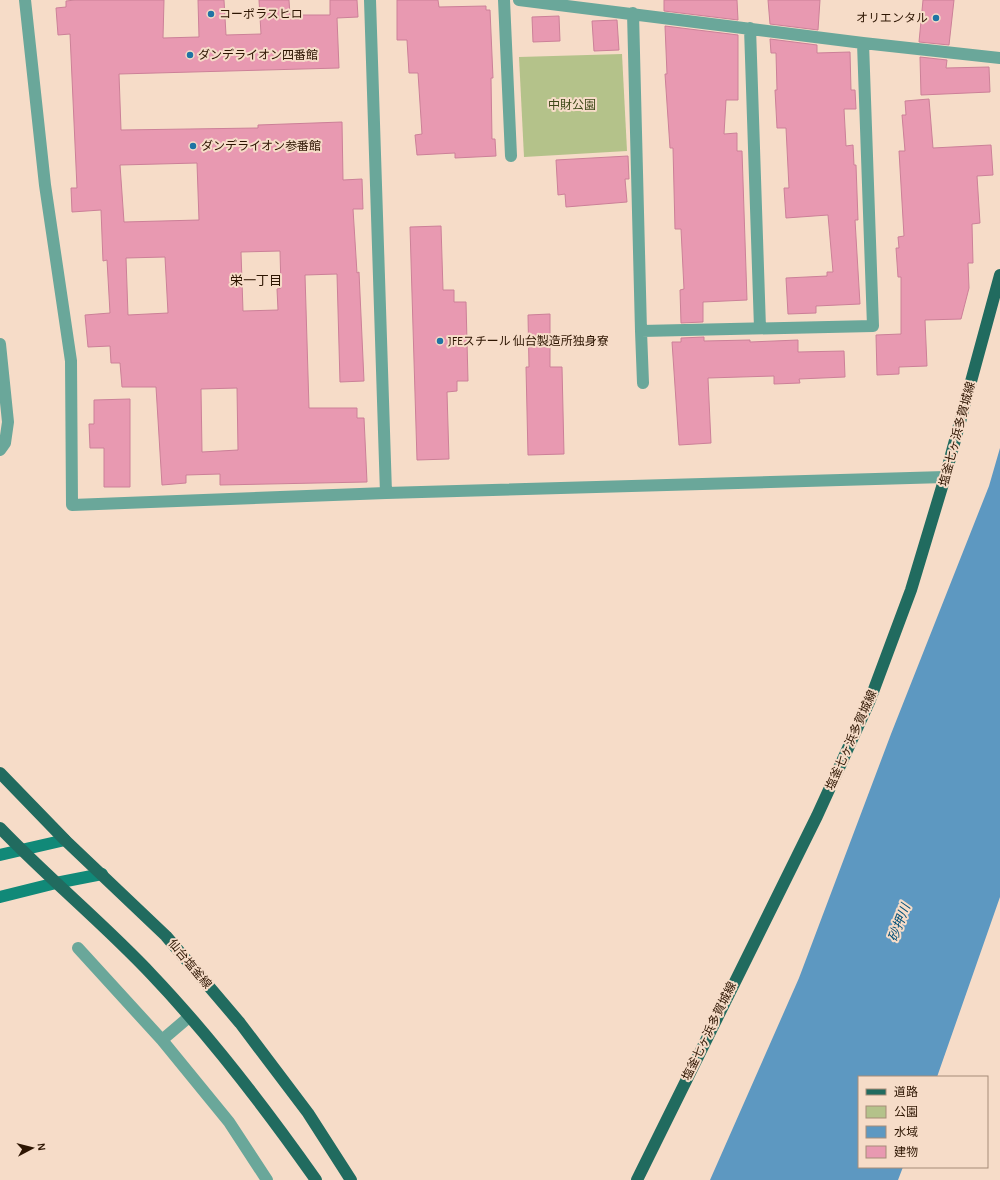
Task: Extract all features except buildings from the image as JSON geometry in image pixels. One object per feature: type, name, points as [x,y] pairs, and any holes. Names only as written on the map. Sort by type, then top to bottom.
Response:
[{"type":"main road","name":"塩釜七ヶ浜多賀城線","points":[[637,1180],[817,816],[870,700],[911,590],[945,477],[1000,275]]},
{"type":"main road","name":"仙台塩釜線","points":[[0,773],[65,840],[166,936],[240,1024],[308,1113],[351,1180]]},
{"type":"main road","points":[[0,828],[21,850],[152,975],[225,1059],[292,1146],[316,1180]]},
{"type":"street","points":[[25,0],[45,185],[71,361],[72,505],[386,493],[945,477]]},
{"type":"street","points":[[370,0],[386,493]]},
{"type":"street","points":[[504,0],[511,156]]},
{"type":"street","points":[[519,0],[633,13],[863,43],[1000,58]]},
{"type":"street","points":[[633,13],[643,383]]},
{"type":"street","points":[[750,28],[760,328]]},
{"type":"street","points":[[641,331],[872,326],[863,43]]},
{"type":"street","points":[[0,344],[8,422],[5,443],[0,450]]},
{"type":"street","points":[[0,855],[65,840]]},
{"type":"street","points":[[0,897],[56,883],[102,874]]},
{"type":"street","points":[[78,948],[162,1040],[229,1122],[267,1180]]},
{"type":"street","points":[[162,1040],[189,1017]]},
{"type":"green space","name":"中財公園","points":[[622,54],[627,151],[524,157],[519,57]]},
{"type":"water","name":"砂押川","points":[[1000,448],[1000,897],[937,1076],[858,1076],[858,1168],[903,1168],[898,1180],[710,1180],[799,978],[891,734],[989,486]]},
{"type":"place","name":"コーポラスヒロ","points":[[211,14]]},
{"type":"place","name":"オリエンタル","points":[[936,18]]},
{"type":"place","name":"ダンデライオン四番館","points":[[190,55]]},
{"type":"place","name":"ダンデライオン参番館","points":[[193,146]]},
{"type":"place","name":"JFEスチール 仙台製造所独身寮","points":[[440,341]]},
{"type":"district","name":"栄一丁目","points":[[256,281]]}]
